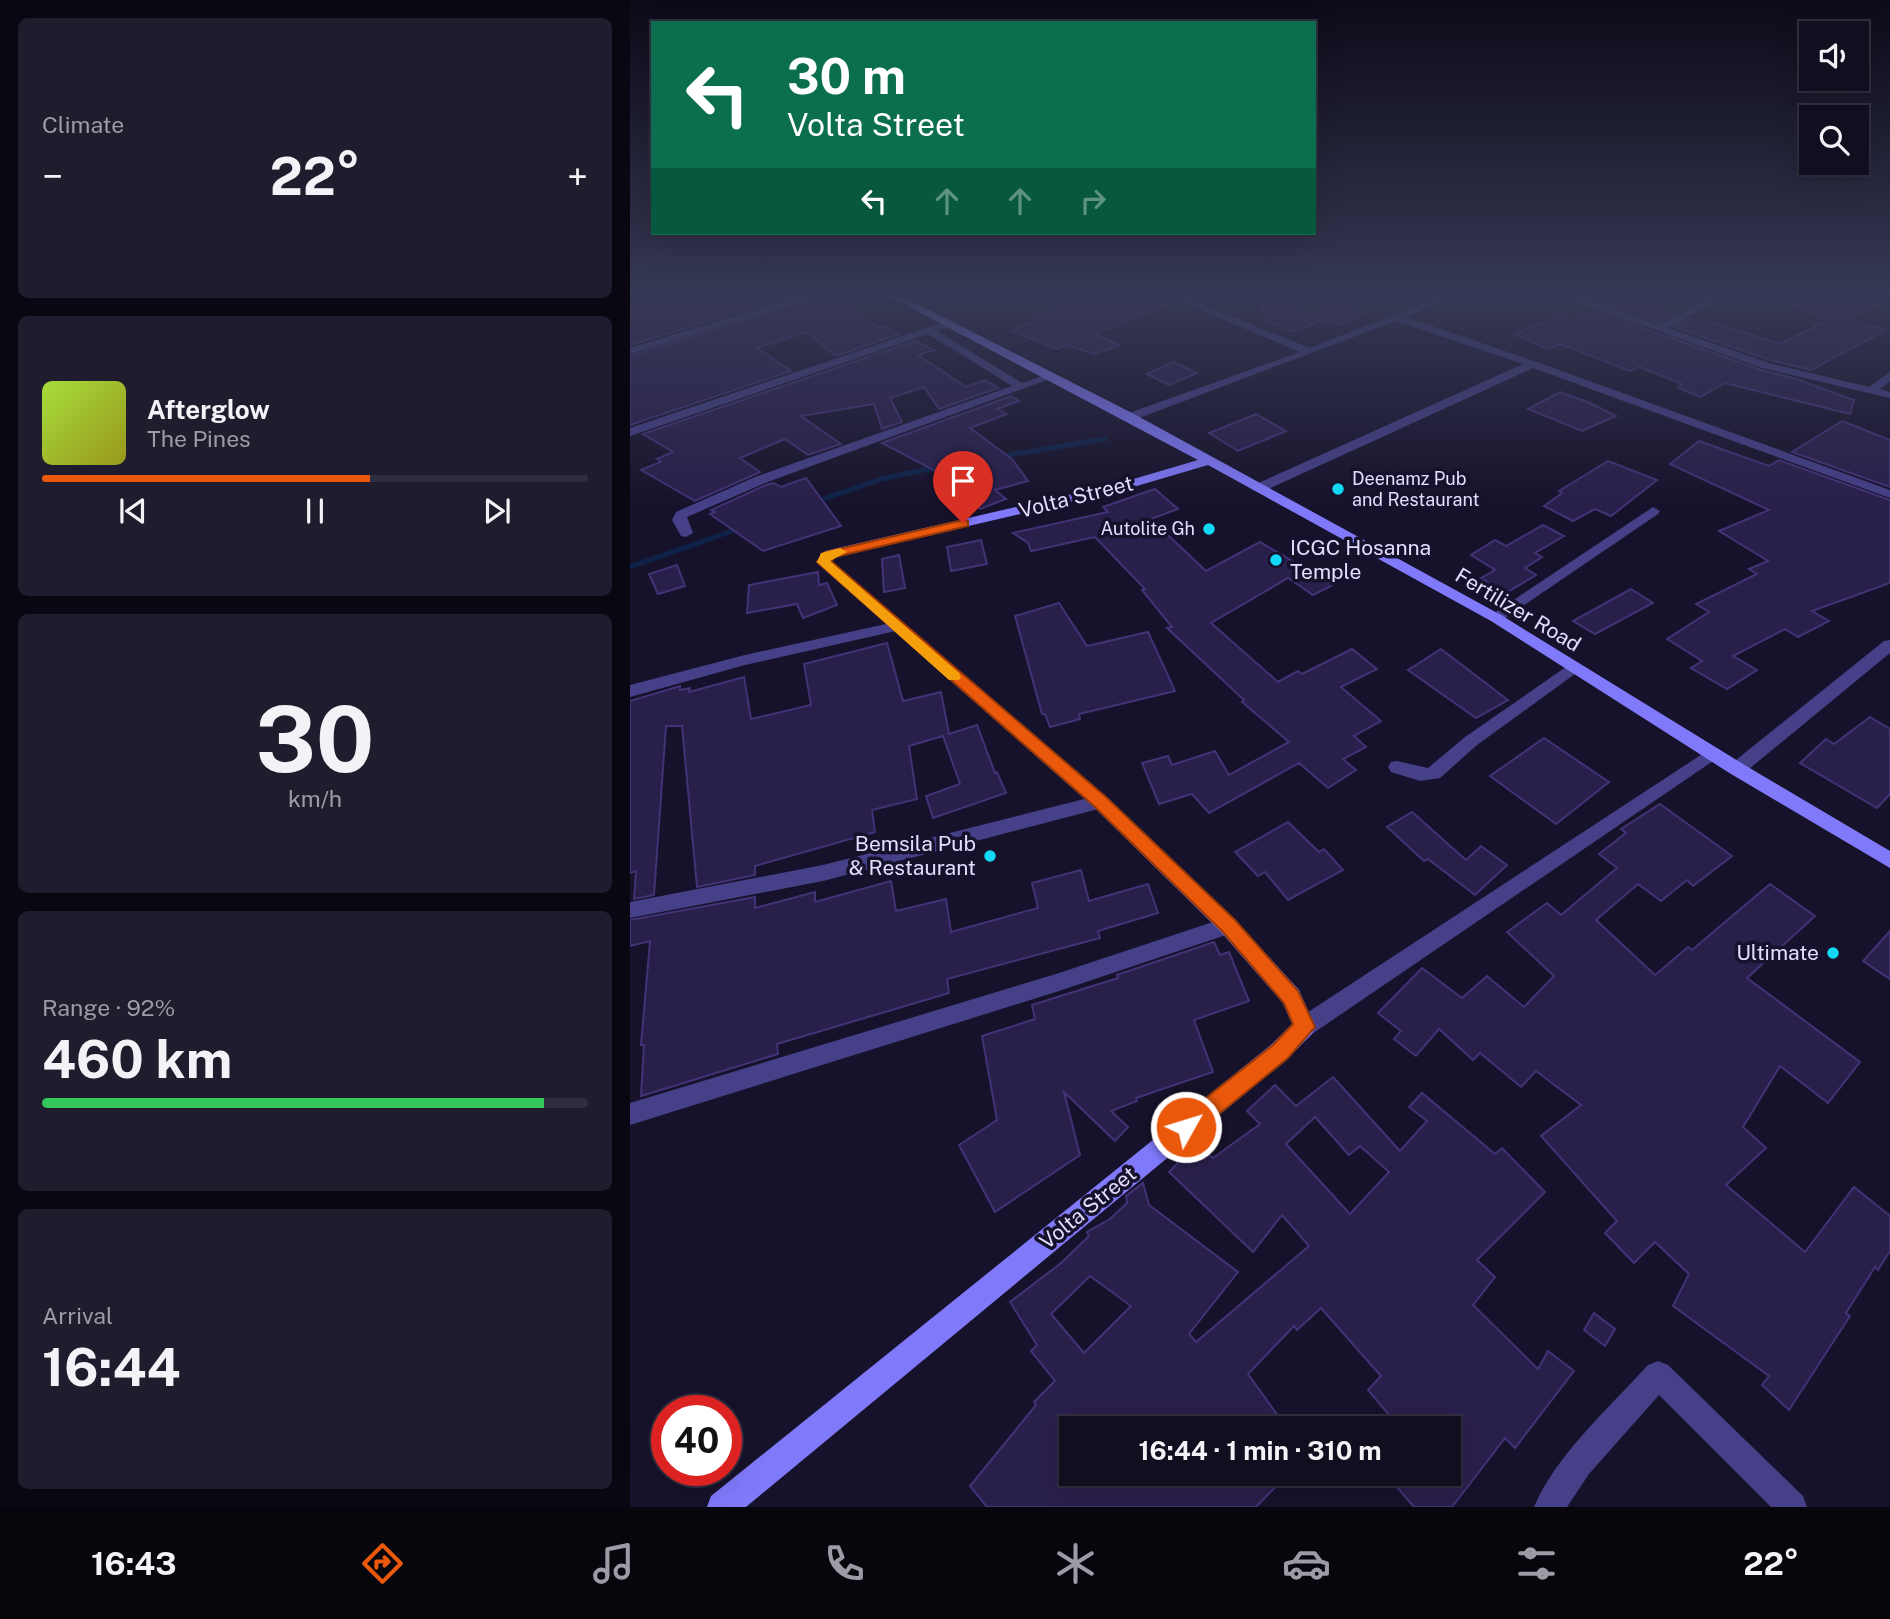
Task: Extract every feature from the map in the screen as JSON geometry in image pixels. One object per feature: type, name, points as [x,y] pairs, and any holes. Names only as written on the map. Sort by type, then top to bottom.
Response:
[{"type":"street","points":[[630,432],[825,365]]},
{"type":"street","points":[[986,365],[1021,387]]},
{"type":"street","name":"Fertilizer Road","points":[[1027,365],[1130,417],[1496,618],[1737,769],[1890,860]]},
{"type":"street","points":[[1130,417],[1273,365]]},
{"type":"street","points":[[1259,488],[1530,365]]},
{"type":"street","points":[[1537,365],[1890,494]]},
{"type":"street","points":[[1764,365],[1890,395]]},
{"type":"street","points":[[1872,390],[1890,374]]},
{"type":"street","points":[[685,533],[678,520],[681,515],[760,480],[1049,377]]},
{"type":"street","name":"Volta Street","points":[[722,1507],[1280,1051],[1304,1027],[1291,998],[1228,926],[1100,802],[823,562],[826,556],[1123,486],[1207,461]]},
{"type":"street","points":[[1496,618],[1653,511]]},
{"type":"street","points":[[630,691],[745,660],[895,627]]},
{"type":"street","points":[[1737,769],[1890,645]]},
{"type":"street","points":[[1397,767],[1421,775],[1434,773],[1448,759],[1498,721],[1526,705],[1573,667]]},
{"type":"street","points":[[1304,1027],[1713,753]]},
{"type":"street","points":[[630,910],[823,873],[1100,802]]},
{"type":"street","points":[[630,1114],[1042,987],[1228,926]]},
{"type":"street","points":[[1549,1507],[1579,1465],[1658,1375],[1792,1507]]},
{"type":"building","points":[[630,365],[783,365],[791,371],[630,425]]},
{"type":"building","points":[[844,365],[933,365],[966,387],[985,380],[998,388],[939,409],[924,387],[890,398],[902,422],[882,429],[874,404],[801,416],[841,444],[808,455],[785,439],[740,458],[760,472],[695,501],[641,470],[661,462],[657,459],[673,452],[643,434]]},
{"type":"building","points":[[1166,365],[1180,365],[1197,373],[1169,385],[1147,374]]},
{"type":"building","points":[[1615,365],[1748,365],[1854,400],[1850,414],[1725,383],[1700,397],[1678,388],[1682,384],[1640,367],[1630,371]]},
{"type":"building","points":[[1792,365],[1820,365],[1811,370]]},
{"type":"building","points":[[1560,392],[1616,416],[1582,431],[1528,409]]},
{"type":"building","points":[[1011,396],[1019,401],[997,409],[1007,414],[970,428],[1012,459],[1028,481],[995,490],[1006,499],[980,509],[939,480],[947,477],[882,443]]},
{"type":"building","points":[[1256,414],[1286,431],[1238,451],[1209,433]]},
{"type":"building","points":[[1842,421],[1890,440],[1890,487],[1792,452]]},
{"type":"building","points":[[1699,441],[1769,466],[1779,460],[1890,500],[1890,583],[1812,611],[1829,621],[1798,637],[1785,629],[1733,656],[1757,670],[1727,689],[1691,668],[1702,661],[1667,639],[1709,612],[1696,604],[1757,574],[1749,569],[1768,561],[1719,531],[1769,510],[1670,464]]},
{"type":"building","points":[[1608,461],[1657,480],[1611,516],[1595,509],[1573,521],[1544,506],[1562,493],[1559,491]]},
{"type":"building","points":[[806,478],[841,526],[763,551],[710,514],[715,512],[711,510],[766,485],[774,483],[781,487]]},
{"type":"building","points":[[1155,489],[1178,509],[1151,519],[1206,571],[1260,542],[1333,585],[1313,595],[1288,578],[1211,623],[1278,682],[1298,671],[1302,674],[1352,649],[1377,669],[1341,687],[1381,721],[1354,736],[1366,747],[1343,759],[1356,770],[1328,788],[1299,763],[1209,813],[1192,794],[1159,804],[1142,763],[1168,756],[1172,765],[1215,751],[1229,775],[1289,742],[1242,702],[1244,700],[1167,628],[1172,627],[1142,590],[1145,589],[1095,537],[1031,551],[1028,543],[1013,533],[1108,512],[1103,507]]},
{"type":"building","points":[[1543,525],[1564,536],[1535,553],[1542,557],[1525,568],[1536,575],[1506,593],[1481,578],[1495,570],[1471,555],[1495,540],[1506,546]]},
{"type":"building","points":[[981,540],[987,564],[951,571],[947,547]]},
{"type":"building","points":[[899,555],[905,588],[884,592],[882,559]]},
{"type":"building","points":[[677,565],[685,586],[658,594],[649,574]]},
{"type":"building","points":[[818,572],[819,585],[827,583],[837,605],[803,618],[797,604],[747,613],[749,585]]},
{"type":"building","points":[[1631,589],[1653,603],[1595,634],[1573,621]]},
{"type":"building","points":[[1059,603],[1087,646],[1148,632],[1175,691],[1079,714],[1080,719],[1050,727],[1045,714],[1042,714],[1015,616]]},
{"type":"building","points":[[887,643],[903,701],[941,692],[949,734],[977,725],[995,773],[997,772],[1006,793],[933,818],[926,796],[960,784],[943,736],[909,746],[917,799],[872,810],[875,832],[755,866],[755,875],[697,887],[682,726],[666,726],[654,895],[634,899],[636,871],[630,873],[630,701],[680,686],[680,690],[690,688],[689,692],[744,677],[751,719],[811,705],[804,664]]},
{"type":"building","points":[[1441,649],[1508,700],[1476,718],[1408,670]]},
{"type":"building","points":[[1870,717],[1890,729],[1890,794],[1877,808],[1800,763],[1826,739],[1834,744]]},
{"type":"building","points":[[1544,738],[1609,782],[1556,824],[1490,776]]},
{"type":"building","points":[[1660,804],[1732,856],[1693,886],[1687,880],[1661,901],[1638,884],[1596,920],[1655,975],[1688,947],[1692,950],[1770,884],[1815,916],[1747,978],[1860,1062],[1828,1103],[1780,1066],[1743,1127],[1766,1148],[1726,1185],[1805,1252],[1854,1187],[1890,1216],[1890,1251],[1878,1270],[1875,1267],[1846,1313],[1850,1316],[1789,1410],[1762,1385],[1769,1376],[1673,1306],[1689,1274],[1655,1242],[1634,1263],[1605,1233],[1617,1221],[1541,1136],[1581,1105],[1536,1071],[1521,1087],[1480,1053],[1473,1060],[1439,1029],[1416,1056],[1394,1039],[1401,1031],[1378,1013],[1422,968],[1462,998],[1487,976],[1524,1007],[1554,976],[1507,932],[1547,903],[1561,915],[1617,868],[1599,854],[1626,833],[1621,829]]},
{"type":"building","points":[[1412,812],[1466,860],[1481,846],[1507,865],[1475,895],[1428,859],[1424,861],[1387,827]]},
{"type":"building","points":[[1288,822],[1319,852],[1324,849],[1343,870],[1288,900],[1265,872],[1258,876],[1235,852]]},
{"type":"building","points":[[1081,870],[1089,901],[1148,884],[1158,913],[1098,931],[1100,938],[947,979],[949,993],[777,1044],[778,1054],[641,1096],[644,1045],[641,1045],[650,941],[630,946],[630,920],[755,897],[755,908],[815,892],[815,902],[891,881],[896,911],[946,899],[951,932],[1038,908],[1032,883]]},
{"type":"building","points":[[1890,931],[1890,979],[1863,961]]},
{"type":"building","points":[[1214,942],[1220,955],[1229,952],[1249,1001],[1194,1020],[1213,1072],[1136,1098],[1137,1101],[1111,1111],[1128,1127],[1115,1141],[1064,1092],[1080,1155],[995,1212],[959,1145],[997,1120],[982,1036],[1035,1019],[1032,1005],[1118,978],[1117,975]]},
{"type":"building","points":[[1333,1077],[1400,1151],[1427,1121],[1409,1107],[1422,1093],[1495,1154],[1502,1148],[1545,1192],[1477,1260],[1495,1277],[1473,1305],[1538,1369],[1548,1351],[1574,1371],[1515,1448],[1505,1438],[1452,1507],[1414,1507],[1396,1486],[1461,1486],[1461,1416],[1390,1416],[1368,1390],[1381,1376],[1321,1308],[1297,1330],[1294,1326],[1248,1374],[1278,1416],[1059,1416],[1059,1486],[1276,1486],[1256,1507],[987,1507],[970,1486],[1036,1405],[1034,1402],[1055,1381],[1031,1351],[1037,1345],[1010,1302],[1061,1263],[1089,1236],[1087,1232],[1110,1219],[1127,1203],[1126,1196],[1143,1183],[1149,1205],[1238,1272],[1189,1334],[1196,1342],[1309,1246],[1282,1215],[1253,1252],[1169,1172],[1197,1143],[1213,1158],[1260,1124],[1247,1111],[1275,1085],[1296,1106]],"holes":[[[1315,1117],[1349,1155],[1360,1146],[1389,1172],[1350,1214],[1286,1144]],[[1090,1276],[1131,1306],[1084,1353],[1051,1314]]]},
{"type":"building","points":[[1594,1313],[1615,1329],[1605,1346],[1584,1330]]},
{"type":"waterway","points":[[1082,443],[1105,439]]},
{"type":"waterway","points":[[998,457],[1092,441]]},
{"type":"waterway","points":[[815,502],[881,479],[938,467]]},
{"type":"waterway","points":[[630,567],[741,528]]},
{"type":"slow traffic","points":[[840,552],[826,556],[823,562],[954,677]]},
{"type":"place","name":"Deenamz Pub and Restaurant","points":[[1338,489]]},
{"type":"place","name":"Autolite Gh","points":[[1209,529]]},
{"type":"place","name":"ICGC Hosanna Temple","points":[[1276,560]]},
{"type":"place","name":"Bemsila Pub & Restaurant","points":[[990,856]]},
{"type":"place","name":"Ultimate","points":[[1833,953]]},
{"type":"route","points":[[963,523],[830,554],[823,562],[1100,802],[1247,944],[1291,998],[1304,1027],[1280,1051],[1186,1127]]}]
